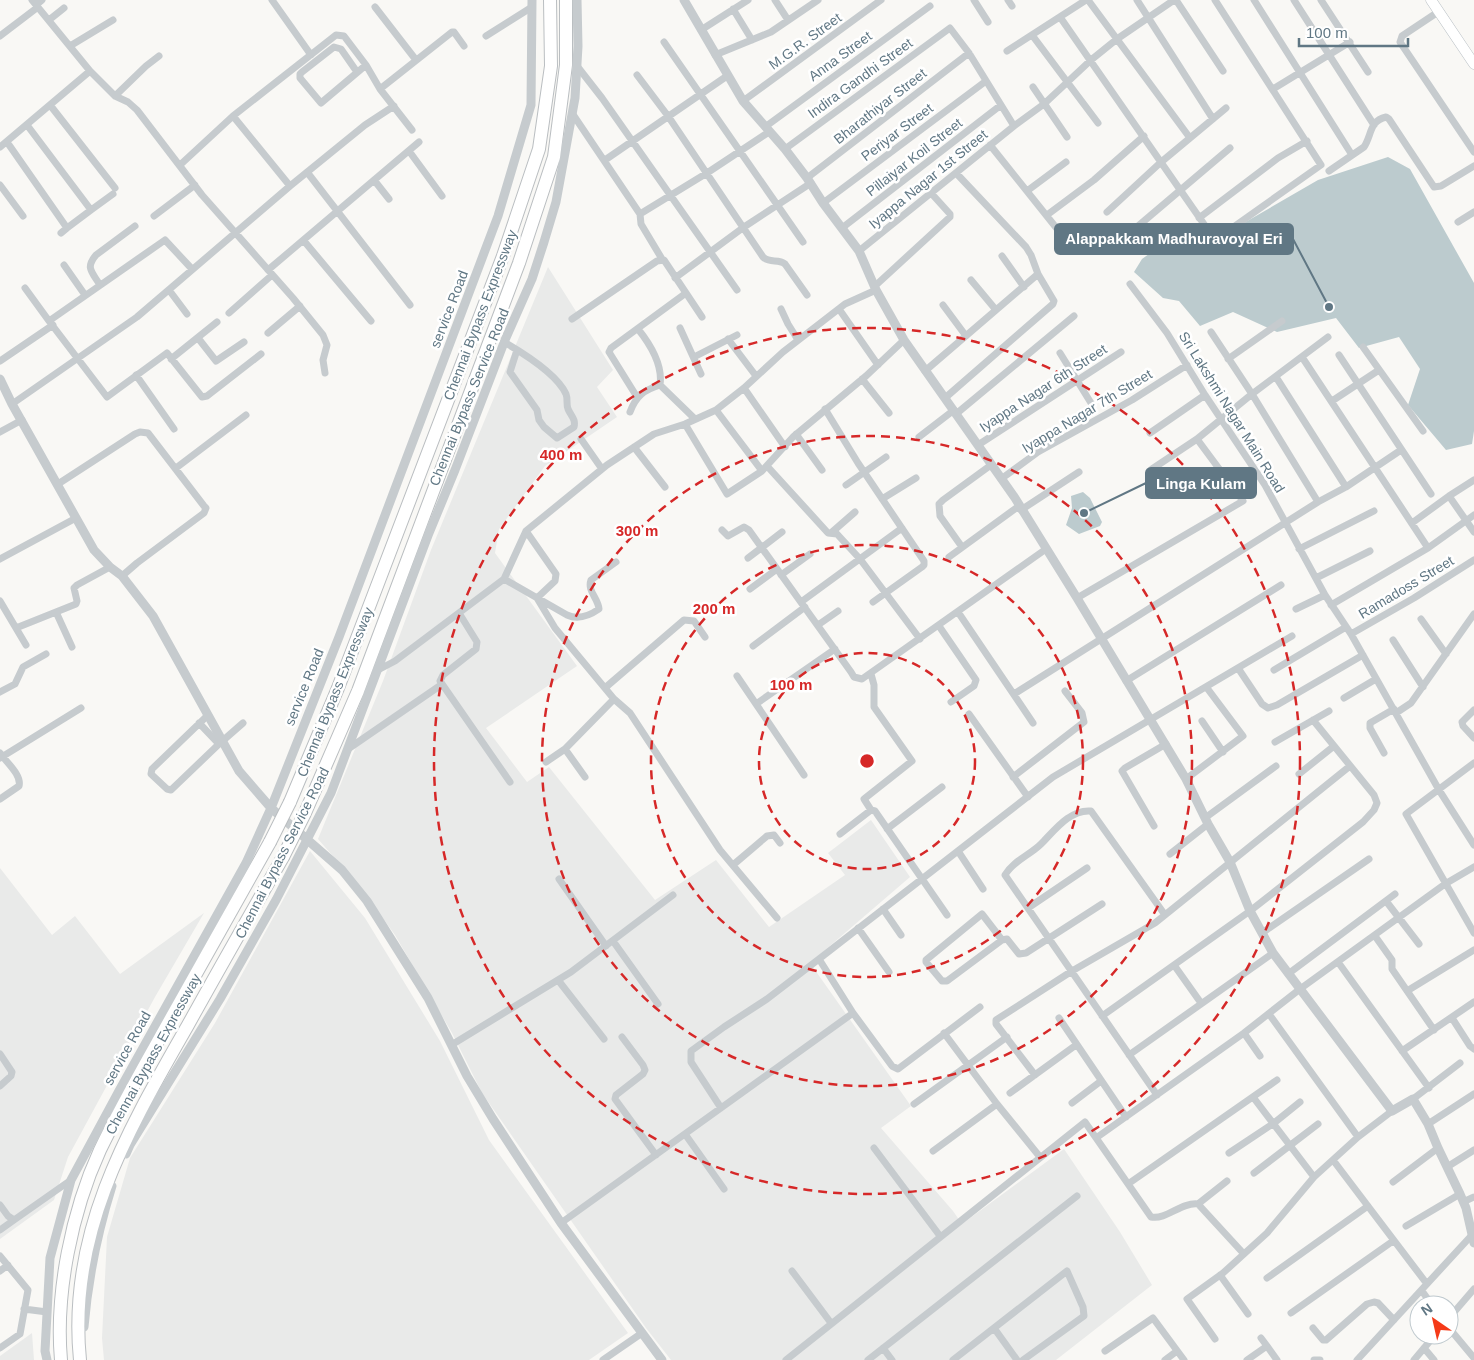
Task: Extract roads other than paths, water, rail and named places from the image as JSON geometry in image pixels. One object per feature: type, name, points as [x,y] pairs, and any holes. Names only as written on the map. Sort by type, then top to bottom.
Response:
[{"type":"highway","name":"Chennai Bypass Expressway","points":[[61,1360],[59,1328],[64,1276],[74,1220],[100,1152],[132,1089],[270,842],[290,802],[360,633],[504,256],[539,149],[551,66],[550,0]]},
{"type":"highway","name":"Chennai Bypass Expressway","points":[[80,1360],[77,1332],[82,1272],[91,1225],[116,1159],[146,1098],[283,857],[305,813],[358,691],[519,263],[554,157],[566,65],[566,0]]},
{"type":"main road","points":[[1430,0],[1474,64]]},
{"type":"street","points":[[272,0],[311,55]]},
{"type":"street","name":"Chennai Bypass Service Road","points":[[86,1360],[83,1336],[87,1288],[99,1229],[113,1183],[130,1144],[220,999],[276,900],[331,793],[429,533],[504,342],[532,279],[556,202],[572,113],[577,66],[577,0]]},
{"type":"street","points":[[701,30],[748,0]]},
{"type":"street","points":[[775,0],[788,20]]},
{"type":"street","points":[[715,55],[771,32],[818,0]]},
{"type":"street","name":"M.G.R. Street","points":[[743,101],[881,0]]},
{"type":"street","points":[[974,0],[988,22]]},
{"type":"street","points":[[1007,51],[1087,0],[1190,138]]},
{"type":"street","points":[[1137,0],[1213,119]]},
{"type":"street","points":[[1175,0],[1222,71]]},
{"type":"street","name":"Iyappa Nagar 1st Street","points":[[859,251],[1044,104],[1091,60],[1117,39],[1175,0]]},
{"type":"street","points":[[1060,16],[1144,136],[1198,218],[1213,238],[1216,239],[1321,165],[1215,0]]},
{"type":"street","points":[[1254,0],[1352,155]]},
{"type":"street","points":[[1294,0],[1374,125]]},
{"type":"street","points":[[1321,0],[1368,72]]},
{"type":"street","points":[[687,1],[701,30],[743,101],[809,181],[859,251],[875,288],[904,340],[1001,479],[1077,598],[1186,779],[1230,862],[1250,911],[1273,952],[1392,1111]]},
{"type":"street","points":[[0,36],[37,3],[90,71],[115,96],[133,105],[195,186],[300,306],[327,342],[323,360],[326,373]]},
{"type":"street","points":[[486,36],[532,3]]},
{"type":"street","name":"service Road","points":[[47,1360],[45,1351],[50,1258],[71,1180],[246,863],[271,808],[339,638],[498,216],[530,105],[532,3]]},
{"type":"street","name":"Anna Street","points":[[640,214],[740,151],[930,6]]},
{"type":"street","points":[[375,7],[416,60]]},
{"type":"street","points":[[50,20],[64,8]]},
{"type":"street","points":[[733,9],[752,40]]},
{"type":"street","points":[[1438,12],[1402,36],[1400,42],[1474,152]]},
{"type":"street","points":[[70,46],[113,20]]},
{"type":"street","name":"Indira Gandhi Street","points":[[784,149],[950,28],[969,53]]},
{"type":"street","points":[[380,89],[453,32],[464,46]]},
{"type":"street","points":[[180,165],[233,116],[336,35],[341,34],[366,65],[380,89],[412,130]]},
{"type":"street","points":[[1032,35],[1098,123]]},
{"type":"street","points":[[664,42],[803,242]]},
{"type":"street","points":[[1273,89],[1350,42]]},
{"type":"street","points":[[358,72],[340,49],[334,47],[300,74],[300,78],[322,103],[358,72],[366,65]]},
{"type":"street","points":[[969,53],[1014,126]]},
{"type":"street","name":"Bharathiyar Street","points":[[675,278],[809,181],[969,53]]},
{"type":"street","points":[[115,96],[159,56]]},
{"type":"street","points":[[577,66],[602,98],[737,290]]},
{"type":"street","points":[[0,147],[90,71]]},
{"type":"street","points":[[636,75],[668,116],[763,257],[769,261],[780,261],[785,264],[807,295]]},
{"type":"street","points":[[605,160],[727,76]]},
{"type":"street","name":"Periyar Street","points":[[823,203],[986,81]]},
{"type":"street","points":[[1033,87],[1067,137]]},
{"type":"street","points":[[7,142],[64,230],[114,191],[50,105]]},
{"type":"street","name":"Pillaiyar Koil Street","points":[[842,228],[1001,105]]},
{"type":"street","points":[[12,404],[137,317],[307,172],[365,125],[394,106]]},
{"type":"street","points":[[1107,212],[1160,163],[1226,108]]},
{"type":"street","points":[[572,113],[640,214],[644,230],[702,317]]},
{"type":"street","points":[[233,116],[290,186]]},
{"type":"street","points":[[1329,171],[1364,147],[1374,125],[1386,117],[1434,186],[1441,186],[1474,166]]},
{"type":"street","points":[[27,125],[91,210]]},
{"type":"street","points":[[1047,215],[1094,180],[1144,136]]},
{"type":"street","points":[[1198,218],[1278,158],[1307,141]]},
{"type":"street","points":[[229,313],[304,241],[419,142]]},
{"type":"street","points":[[990,145],[1058,230]]},
{"type":"street","points":[[1124,238],[1230,148]]},
{"type":"street","points":[[409,150],[442,196]]},
{"type":"street","points":[[1027,191],[1066,162]]},
{"type":"street","points":[[307,172],[410,305]]},
{"type":"street","points":[[945,398],[1054,304],[1053,297],[1038,274],[1026,247],[956,173]]},
{"type":"street","points":[[374,180],[389,199]]},
{"type":"street","points":[[0,185],[23,216]]},
{"type":"street","points":[[154,216],[195,186]]},
{"type":"street","points":[[376,671],[395,660],[459,614],[504,579],[526,531],[602,469],[654,434],[685,424],[716,410],[798,340],[845,304],[875,288],[950,217],[950,214],[931,193]]},
{"type":"street","points":[[1458,222],[1474,212]]},
{"type":"street","points":[[100,285],[90,270],[92,260],[135,226]]},
{"type":"street","points":[[0,361],[100,285],[165,240],[192,269]]},
{"type":"street","points":[[304,241],[371,321]]},
{"type":"street","points":[[1002,256],[1024,287]]},
{"type":"street","points":[[572,319],[662,259]]},
{"type":"street","points":[[64,264],[85,296]]},
{"type":"street","points":[[925,371],[1038,274]]},
{"type":"street","points":[[972,280],[996,310]]},
{"type":"street","name":"Sri Lakshmi Nagar Main Road","points":[[1130,284],[1167,333],[1205,395],[1265,485],[1325,595],[1351,634],[1439,790],[1474,845]]},
{"type":"street","points":[[25,288],[107,397],[167,353],[202,397],[207,396],[261,354]]},
{"type":"street","points":[[169,290],[186,314]]},
{"type":"street","points":[[637,397],[609,352],[611,348],[686,293]]},
{"type":"street","points":[[943,305],[966,336]]},
{"type":"street","points":[[268,333],[300,306]]},
{"type":"street","points":[[781,309],[798,340]]},
{"type":"street","points":[[839,309],[878,365]]},
{"type":"street","points":[[919,437],[955,412],[1074,316]]},
{"type":"street","points":[[1228,359],[1282,321]]},
{"type":"street","points":[[171,359],[217,322]]},
{"type":"street","points":[[680,328],[701,374]]},
{"type":"street","points":[[638,329],[654,354],[660,385],[695,419]]},
{"type":"street","points":[[1211,332],[1252,394],[1318,502]]},
{"type":"street","points":[[694,357],[737,335]]},
{"type":"street","points":[[198,338],[216,361],[244,342]]},
{"type":"street","points":[[1152,469],[1198,439],[1252,394],[1328,338]]},
{"type":"street","points":[[728,339],[756,376]]},
{"type":"street","points":[[685,424],[727,494],[764,469],[796,434],[862,379],[904,340]]},
{"type":"street","points":[[504,342],[517,350],[545,369],[565,392],[568,409],[575,423],[574,427],[561,437],[557,438],[544,427],[539,420],[537,410],[510,372],[517,350]]},
{"type":"street","points":[[1363,348],[1423,431]]},
{"type":"street","points":[[1060,352],[1091,403]]},
{"type":"street","name":"Iyappa Nagar 6th Street","points":[[978,445],[1122,352]]},
{"type":"street","points":[[1339,355],[1432,494]]},
{"type":"street","points":[[1302,357],[1428,548]]},
{"type":"street","name":"Iyappa Nagar 7th Street","points":[[1001,479],[1038,452],[1132,400],[1187,365]]},
{"type":"street","points":[[1332,401],[1379,370]]},
{"type":"street","points":[[136,376],[174,429]]},
{"type":"street","points":[[1276,377],[1346,487]]},
{"type":"street","points":[[0,379],[12,404],[94,550],[110,567],[122,576],[153,616],[221,742],[239,771],[271,808],[308,838],[342,870],[367,902],[428,998],[477,1093],[561,1223],[662,1360]]},
{"type":"street","points":[[862,379],[889,413]]},
{"type":"street","points":[[630,412],[637,397],[648,388],[660,385]]},
{"type":"street","points":[[744,388],[785,447]]},
{"type":"street","points":[[1150,433],[1205,395]]},
{"type":"street","points":[[716,410],[764,469],[828,533],[837,534],[860,559],[920,639]]},
{"type":"street","points":[[825,410],[882,500],[924,561],[924,564],[873,602]]},
{"type":"street","points":[[176,468],[246,415]]},
{"type":"street","points":[[0,432],[22,420]]},
{"type":"street","points":[[58,484],[140,432],[148,433],[204,506],[206,510],[122,576]]},
{"type":"street","points":[[796,434],[822,470]]},
{"type":"street","points":[[582,439],[602,469]]},
{"type":"street","points":[[1077,598],[1243,501],[1198,439]]},
{"type":"street","points":[[634,447],[665,486]]},
{"type":"street","points":[[1014,694],[1284,522],[1346,487],[1401,450]]},
{"type":"street","points":[[846,485],[886,458]]},
{"type":"street","points":[[962,547],[940,516],[939,504],[991,465]]},
{"type":"street","points":[[949,557],[1020,508],[1079,472]]},
{"type":"street","points":[[882,500],[916,478]]},
{"type":"street","points":[[1412,523],[1474,480]]},
{"type":"street","points":[[1449,496],[1474,532]]},
{"type":"street","points":[[1299,549],[1374,511]]},
{"type":"street","points":[[831,533],[855,512]]},
{"type":"street","points":[[1331,604],[1428,548],[1474,515]]},
{"type":"street","points":[[0,559],[76,518]]},
{"type":"street","points":[[722,530],[728,536],[742,528],[747,528],[854,677],[862,679],[1046,550]]},
{"type":"street","points":[[752,646],[860,559],[902,528]]},
{"type":"street","points":[[526,531],[556,574],[555,581],[537,598]]},
{"type":"street","points":[[748,558],[782,532]]},
{"type":"street","points":[[1316,578],[1370,551]]},
{"type":"street","points":[[750,589],[810,554]]},
{"type":"street","name":"Ramadoss Street","points":[[1351,634],[1414,598],[1474,560]]},
{"type":"street","points":[[504,579],[574,618],[580,618],[597,610],[599,606],[589,584],[594,577],[616,562]]},
{"type":"street","points":[[16,628],[76,604],[74,588],[110,567]]},
{"type":"street","points":[[1126,681],[1281,585]]},
{"type":"street","points":[[1296,609],[1325,595]]},
{"type":"street","points":[[537,598],[554,628],[614,698],[630,713],[720,850],[777,918]]},
{"type":"street","points":[[0,601],[26,646]]},
{"type":"street","points":[[818,626],[838,611]]},
{"type":"street","points":[[56,612],[72,647]]},
{"type":"street","points":[[958,612],[1033,723]]},
{"type":"street","points":[[459,614],[478,646],[443,674],[440,681],[441,685],[510,782]]},
{"type":"street","points":[[1384,753],[1370,728],[1370,724],[1411,703],[1474,614]]},
{"type":"street","points":[[1421,619],[1446,654]]},
{"type":"street","points":[[606,687],[684,620],[694,621],[705,637]]},
{"type":"street","points":[[939,626],[976,680],[974,686],[950,702]]},
{"type":"street","points":[[1274,670],[1346,627]]},
{"type":"street","points":[[721,1108],[691,1062],[691,1052],[724,1027],[767,999],[1053,778],[1292,636]]},
{"type":"street","points":[[1393,640],[1423,687]]},
{"type":"street","points":[[756,704],[835,650]]},
{"type":"street","points":[[0,692],[15,684],[22,667],[46,654]]},
{"type":"street","points":[[1238,668],[1262,704],[1268,708],[1277,705],[1363,655]]},
{"type":"street","points":[[871,674],[874,684],[874,707],[912,761],[864,799],[871,810],[875,811],[947,915]]},
{"type":"street","points":[[736,676],[804,775]]},
{"type":"street","points":[[1344,698],[1376,679]]},
{"type":"street","points":[[348,749],[441,685]]},
{"type":"street","points":[[1186,779],[1243,736],[1207,688]]},
{"type":"street","points":[[1013,777],[1084,722],[1082,713],[1065,691]]},
{"type":"street","points":[[546,762],[566,749],[614,698]]},
{"type":"street","points":[[0,799],[19,786],[20,783],[19,777],[1,756],[81,708]]},
{"type":"street","points":[[1474,710],[1462,722],[1474,738]]},
{"type":"street","points":[[1275,742],[1329,711]]},
{"type":"street","points":[[969,714],[1028,797]]},
{"type":"street","points":[[208,715],[152,769],[152,774],[167,789],[171,790],[243,723]]},
{"type":"street","points":[[1102,1016],[1250,911],[1363,822],[1376,807],[1376,798],[1313,720]]},
{"type":"street","points":[[1202,721],[1223,752]]},
{"type":"street","points":[[199,722],[221,742]]},
{"type":"street","points":[[1154,826],[1122,771],[1166,744]]},
{"type":"street","points":[[1299,774],[1334,746]]},
{"type":"street","points":[[566,749],[585,777]]},
{"type":"street","points":[[1474,763],[1406,814],[1474,933]]},
{"type":"street","points":[[1170,854],[1207,821],[1276,766]]},
{"type":"street","points":[[1035,1075],[996,1024],[996,1020],[1072,971],[1155,923],[1350,766]]},
{"type":"street","points":[[887,829],[942,787]]},
{"type":"street","points":[[840,834],[871,810]]},
{"type":"street","points":[[1157,1095],[1005,875],[1009,868],[1041,844],[1047,836],[1066,820],[1078,812],[1091,811],[1165,915]]},
{"type":"street","points":[[733,865],[767,836],[774,835],[780,843]]},
{"type":"street","points":[[958,852],[982,889]]},
{"type":"street","points":[[1262,932],[1369,859]]},
{"type":"street","points":[[1096,1138],[1244,1034],[1300,989],[1445,884],[1474,867]]},
{"type":"street","points":[[1028,908],[1087,868]]},
{"type":"street","points":[[559,879],[606,946]]},
{"type":"street","points":[[1288,974],[1395,894]]},
{"type":"street","points":[[453,1044],[558,980],[673,895]]},
{"type":"street","points":[[1386,900],[1419,944]]},
{"type":"street","points":[[1002,940],[982,914],[926,962],[945,982],[1002,940],[1007,940],[1021,955],[1102,904]]},
{"type":"street","points":[[883,909],[901,935]]},
{"type":"street","points":[[858,928],[889,972]]},
{"type":"street","points":[[1374,936],[1392,960],[1392,969],[1434,1030]]},
{"type":"street","points":[[613,941],[658,1004]]},
{"type":"street","points":[[1407,991],[1474,950]]},
{"type":"street","points":[[1129,1055],[1273,952]]},
{"type":"street","points":[[819,959],[853,1013],[895,1069],[900,1068],[980,1007]]},
{"type":"street","points":[[1338,962],[1429,1088]]},
{"type":"street","points":[[1174,965],[1201,1003]]},
{"type":"street","points":[[558,980],[604,1039]]},
{"type":"street","points":[[1402,1051],[1474,1002]]},
{"type":"street","points":[[561,1223],[853,1013]]},
{"type":"street","points":[[1269,1014],[1358,1137]]},
{"type":"street","points":[[1059,1018],[1126,1117]]},
{"type":"street","points":[[1452,1018],[1470,1046],[1474,1048]]},
{"type":"street","points":[[944,1033],[997,1104],[1040,1157]]},
{"type":"street","points":[[1244,1034],[1260,1056]]},
{"type":"street","points":[[622,1037],[645,1070],[643,1074],[616,1095],[615,1099],[656,1155]]},
{"type":"street","points":[[914,1104],[1006,1038]]},
{"type":"street","points":[[1010,1093],[1076,1045]]},
{"type":"street","points":[[0,1054],[12,1072],[11,1076],[0,1086]]},
{"type":"street","points":[[1215,1339],[1188,1299],[1220,1275],[1267,1233],[1314,1177],[1358,1137],[1392,1111],[1429,1088],[1460,1063]]},
{"type":"street","points":[[1128,1184],[1277,1080]]},
{"type":"street","points":[[1072,1103],[1101,1081]]},
{"type":"street","points":[[1428,1124],[1474,1094]]},
{"type":"street","points":[[1253,1097],[1314,1177]]},
{"type":"street","points":[[1357,1360],[1427,1284],[1473,1240],[1462,1198],[1428,1124],[1412,1098]]},
{"type":"street","points":[[1229,1153],[1274,1123],[1300,1102]]},
{"type":"street","points":[[933,1152],[997,1104]]},
{"type":"street","points":[[786,1360],[1085,1122],[1151,1217],[1155,1218],[1188,1204],[1198,1204],[1227,1181]]},
{"type":"street","points":[[1254,1173],[1318,1124]]},
{"type":"street","points":[[685,1134],[724,1189]]},
{"type":"street","points":[[874,1148],[940,1236]]},
{"type":"street","points":[[1393,1182],[1438,1148]]},
{"type":"street","points":[[1447,1167],[1474,1150]]},
{"type":"street","points":[[1333,1160],[1427,1284]]},
{"type":"street","points":[[0,1230],[71,1180]]},
{"type":"street","points":[[868,1360],[1077,1196]]},
{"type":"street","points":[[1406,1226],[1462,1198],[1474,1197]]},
{"type":"street","points":[[1198,1204],[1243,1253]]},
{"type":"street","points":[[0,1205],[8,1216],[14,1220]]},
{"type":"street","points":[[1267,1278],[1368,1206]]},
{"type":"street","points":[[1291,1313],[1393,1240]]},
{"type":"street","points":[[0,1256],[28,1290],[20,1334],[0,1348]]},
{"type":"street","points":[[0,1270],[8,1265]]},
{"type":"street","points":[[792,1271],[831,1323]]},
{"type":"street","points":[[953,1360],[1067,1271],[1083,1307],[1084,1316],[1023,1360]]},
{"type":"street","points":[[1220,1275],[1248,1314]]},
{"type":"street","points":[[1459,1306],[1474,1289]]},
{"type":"street","points":[[1422,1291],[1425,1295]]},
{"type":"street","points":[[1313,1328],[1323,1340],[1326,1340],[1367,1304],[1374,1302],[1378,1303],[1394,1320]]},
{"type":"street","points":[[24,1309],[47,1312]]},
{"type":"street","points":[[1106,1351],[1153,1318],[1184,1360]]},
{"type":"street","points":[[994,1328],[1017,1360]]},
{"type":"street","points":[[603,1360],[642,1333]]},
{"type":"street","points":[[1261,1338],[1278,1360]]},
{"type":"street","points":[[1459,1340],[1474,1358]]},
{"type":"street","points":[[1414,1360],[1427,1345]]},
{"type":"street","points":[[1247,1360],[1267,1346]]},
{"type":"street","points":[[883,1348],[892,1360]]},
{"type":"street","points":[[1424,1348],[1434,1360]]},
{"type":"street","points":[[1165,1360],[1177,1351]]},
{"type":"street","points":[[1314,1360],[1320,1360]]},
{"type":"place","name":"Alappakkam Madhuravoyal Eri","points":[[1329,307]]},
{"type":"place","name":"Linga Kulam","points":[[1084,513]]}]
